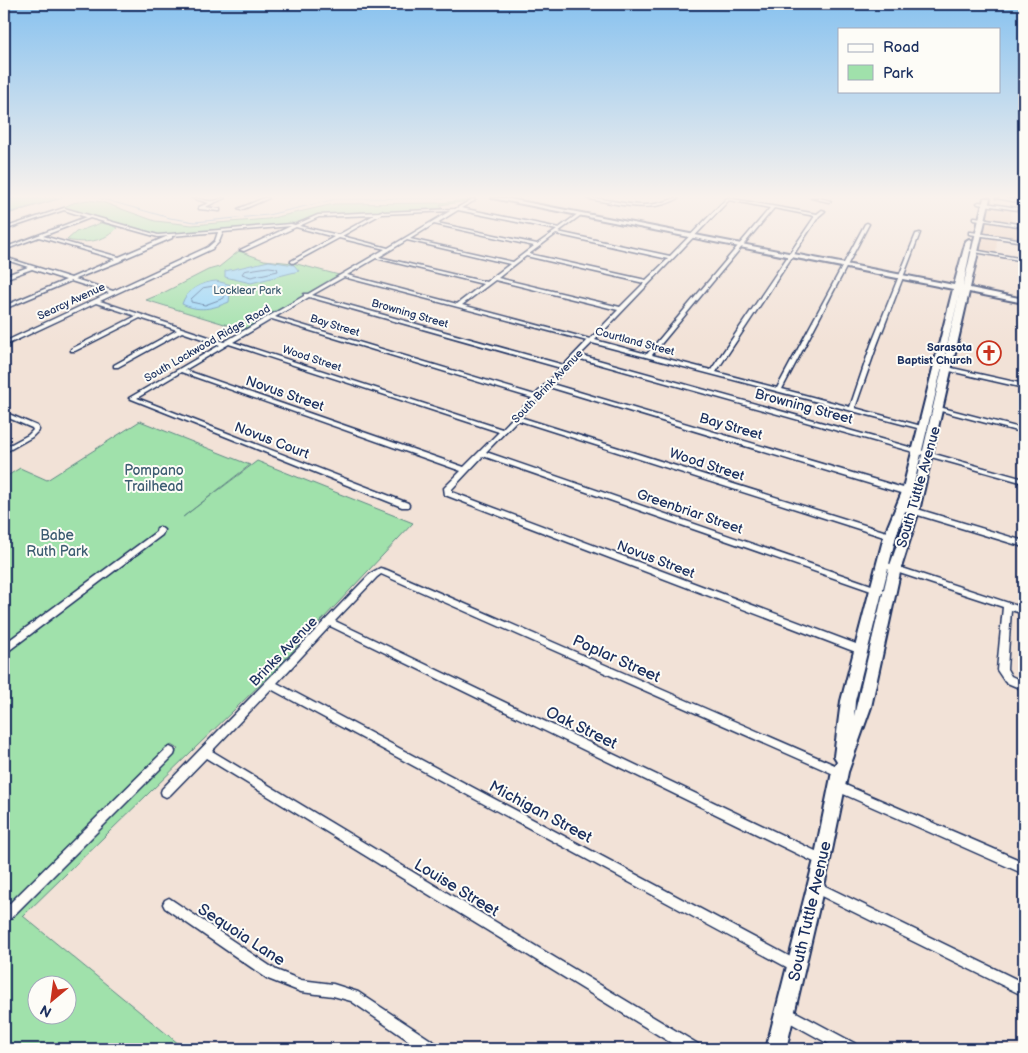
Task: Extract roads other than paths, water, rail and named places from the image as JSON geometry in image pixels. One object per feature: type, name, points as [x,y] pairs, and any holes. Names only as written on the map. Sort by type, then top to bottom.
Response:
[{"type":"main road","points":[[751,247],[1024,301]]},
{"type":"main road","name":"South Tuttle Avenue","points":[[838,779],[864,707],[889,594],[890,536],[939,409],[943,368],[970,250]]},
{"type":"main road","name":"South Tuttle Avenue","points":[[776,1049],[822,860],[838,779],[848,701],[876,589],[889,566],[914,511],[923,452],[923,428],[943,368]]},
{"type":"street","points":[[79,247],[121,259]]},
{"type":"street","points":[[4,308],[147,247]]},
{"type":"street","name":"Searcy Avenue","points":[[4,344],[212,247]]},
{"type":"street","points":[[242,250],[248,247]]},
{"type":"street","points":[[293,262],[321,247]]},
{"type":"street","points":[[381,247],[388,249]]},
{"type":"street","name":"South Lockwood Ridge Road","points":[[132,398],[306,295],[392,247]]},
{"type":"street","points":[[438,247],[514,264]]},
{"type":"street","points":[[459,305],[536,247]]},
{"type":"street","points":[[621,247],[671,258]]},
{"type":"street","name":"South Brink Avenue","points":[[448,488],[681,247]]},
{"type":"street","points":[[649,356],[738,247]]},
{"type":"street","points":[[713,372],[796,247]]},
{"type":"street","points":[[779,390],[855,247]]},
{"type":"street","points":[[852,409],[913,247]]},
{"type":"street","points":[[970,250],[1024,260]]},
{"type":"street","points":[[526,255],[647,282]]},
{"type":"street","points":[[374,256],[488,284]]},
{"type":"street","points":[[4,258],[113,293]]},
{"type":"street","points":[[4,278],[32,267]]},
{"type":"street","name":"Courtland Street","points":[[342,275],[923,428]]},
{"type":"street","points":[[495,279],[621,309]]},
{"type":"street","name":"Browning Street","points":[[306,295],[566,367]]},
{"type":"street","name":"Wood Street","points":[[95,301],[181,330],[503,431]]},
{"type":"street","points":[[73,350],[140,316]]},
{"type":"street","name":"Bay Street","points":[[270,318],[536,397]]},
{"type":"street","points":[[116,366],[181,330]]},
{"type":"street","name":"Browning Street","points":[[576,356],[1024,481]]},
{"type":"street","points":[[943,368],[1024,386]]},
{"type":"street","name":"Novus Street","points":[[181,370],[466,470]]},
{"type":"street","name":"Bay Street","points":[[548,385],[907,492]]},
{"type":"street","name":"Novus Court","points":[[132,398],[405,505]]},
{"type":"street","points":[[939,409],[1024,431]]},
{"type":"street","points":[[4,414],[35,427],[36,430],[4,450]]},
{"type":"street","name":"Wood Street","points":[[516,418],[890,536]]},
{"type":"street","name":"Greenbriar Street","points":[[482,453],[889,594]]},
{"type":"street","name":"Novus Street","points":[[448,488],[450,495],[861,650]]},
{"type":"street","points":[[901,507],[1024,544]]},
{"type":"street","points":[[4,649],[159,533],[160,530]]},
{"type":"street","points":[[889,566],[1024,611]]},
{"type":"street","name":"Brinks Avenue","points":[[205,752],[374,575],[382,572]]},
{"type":"street","name":"Poplar Street","points":[[382,572],[838,779],[1024,868]]},
{"type":"street","points":[[1007,606],[1002,670],[1008,679],[1024,686]]},
{"type":"street","name":"Oak Street","points":[[330,622],[822,860]]},
{"type":"street","name":"Michigan Street","points":[[271,684],[796,966]]},
{"type":"street","points":[[4,918],[170,752]]},
{"type":"street","points":[[166,792],[205,752]]},
{"type":"street","name":"Louise Street","points":[[205,752],[693,1049]]},
{"type":"street","points":[[815,887],[1024,990]]},
{"type":"street","name":"Sequoia Lane","points":[[169,904],[272,975],[301,986],[333,990],[354,996],[432,1049]]},
{"type":"street","points":[[785,1012],[851,1049]]},
{"type":"water","points":[[269,261],[294,265],[299,271],[251,283],[225,277],[225,271]]},
{"type":"water","points":[[216,281],[232,285],[234,288],[230,293],[229,302],[205,309],[182,304],[187,295],[195,288],[205,283]]},
{"type":"place","name":"Sarasota Baptist Church","points":[[989,353]]},
{"type":"park label","name":"Locklear Park","points":[[247,290]]},
{"type":"park label","name":"Pompano Trailhead","points":[[154,478]]},
{"type":"park label","name":"Babe Ruth Park","points":[[57,544]]}]
